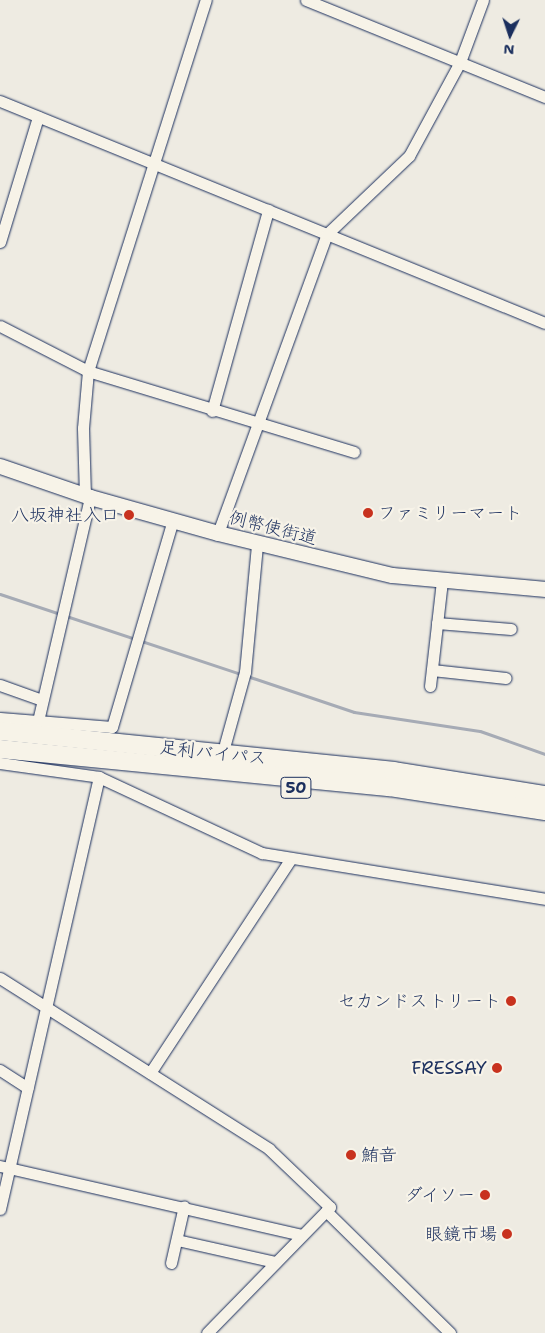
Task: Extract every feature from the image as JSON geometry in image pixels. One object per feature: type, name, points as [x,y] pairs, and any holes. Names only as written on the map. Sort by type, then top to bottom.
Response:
[{"type":"highway","name":"足利バイパス","points":[[0,732],[137,745],[488,800],[545,811]]},
{"type":"highway","name":"50","points":[[137,745],[225,744],[431,765],[545,782]]},
{"type":"highway","name":"足利バイパス","points":[[0,749],[293,769],[393,771],[545,795]]},
{"type":"highway","name":"50","points":[[48,753],[68,762],[450,806],[545,821]]},
{"type":"main road","name":"例幣使街道","points":[[0,466],[87,497],[257,544],[392,575],[545,589]]},
{"type":"street","points":[[38,721],[87,497],[83,428],[88,371],[206,0]]},
{"type":"street","points":[[306,0],[545,97]]},
{"type":"street","points":[[218,533],[256,424],[327,234],[410,156],[460,62],[483,0]]},
{"type":"street","points":[[0,101],[545,323]]},
{"type":"street","points":[[0,242],[38,117]]},
{"type":"street","points":[[212,411],[268,210]]},
{"type":"street","points":[[0,326],[88,371],[212,411],[354,452]]},
{"type":"street","points":[[0,718],[112,727],[173,520]]},
{"type":"street","points":[[225,744],[245,672],[257,544]]},
{"type":"street","points":[[430,686],[442,581]]},
{"type":"street","points":[[437,623],[511,629]]},
{"type":"street","points":[[432,670],[506,678]]},
{"type":"street","points":[[0,685],[42,700]]},
{"type":"street","points":[[0,763],[100,777],[262,854],[290,860],[545,899]]},
{"type":"street","points":[[0,1209],[5,1167],[28,1088],[100,777]]},
{"type":"street","points":[[150,1074],[290,860]]},
{"type":"street","points":[[0,978],[46,1010],[268,1148],[330,1207],[207,1333]]},
{"type":"street","points":[[0,1070],[28,1088]]},
{"type":"street","points":[[5,1167],[184,1206],[301,1235]]},
{"type":"street","points":[[171,1263],[184,1206]]},
{"type":"street","points":[[326,1211],[450,1333]]},
{"type":"street","points":[[177,1240],[275,1262]]},
{"type":"waterway","points":[[0,594],[241,674]]},
{"type":"waterway","points":[[247,676],[354,712],[480,731],[545,754]]},
{"type":"place","name":"ファミリーマート","points":[[368,513]]},
{"type":"place","name":"八坂神社入口","points":[[129,515]]},
{"type":"place","name":"セカンドストリート","points":[[511,1001]]},
{"type":"place","name":"FRESSAY","points":[[497,1068]]},
{"type":"place","name":"鮪音","points":[[351,1155]]},
{"type":"place","name":"ダイソー","points":[[485,1195]]},
{"type":"place","name":"眼鏡市場","points":[[507,1234]]}]
